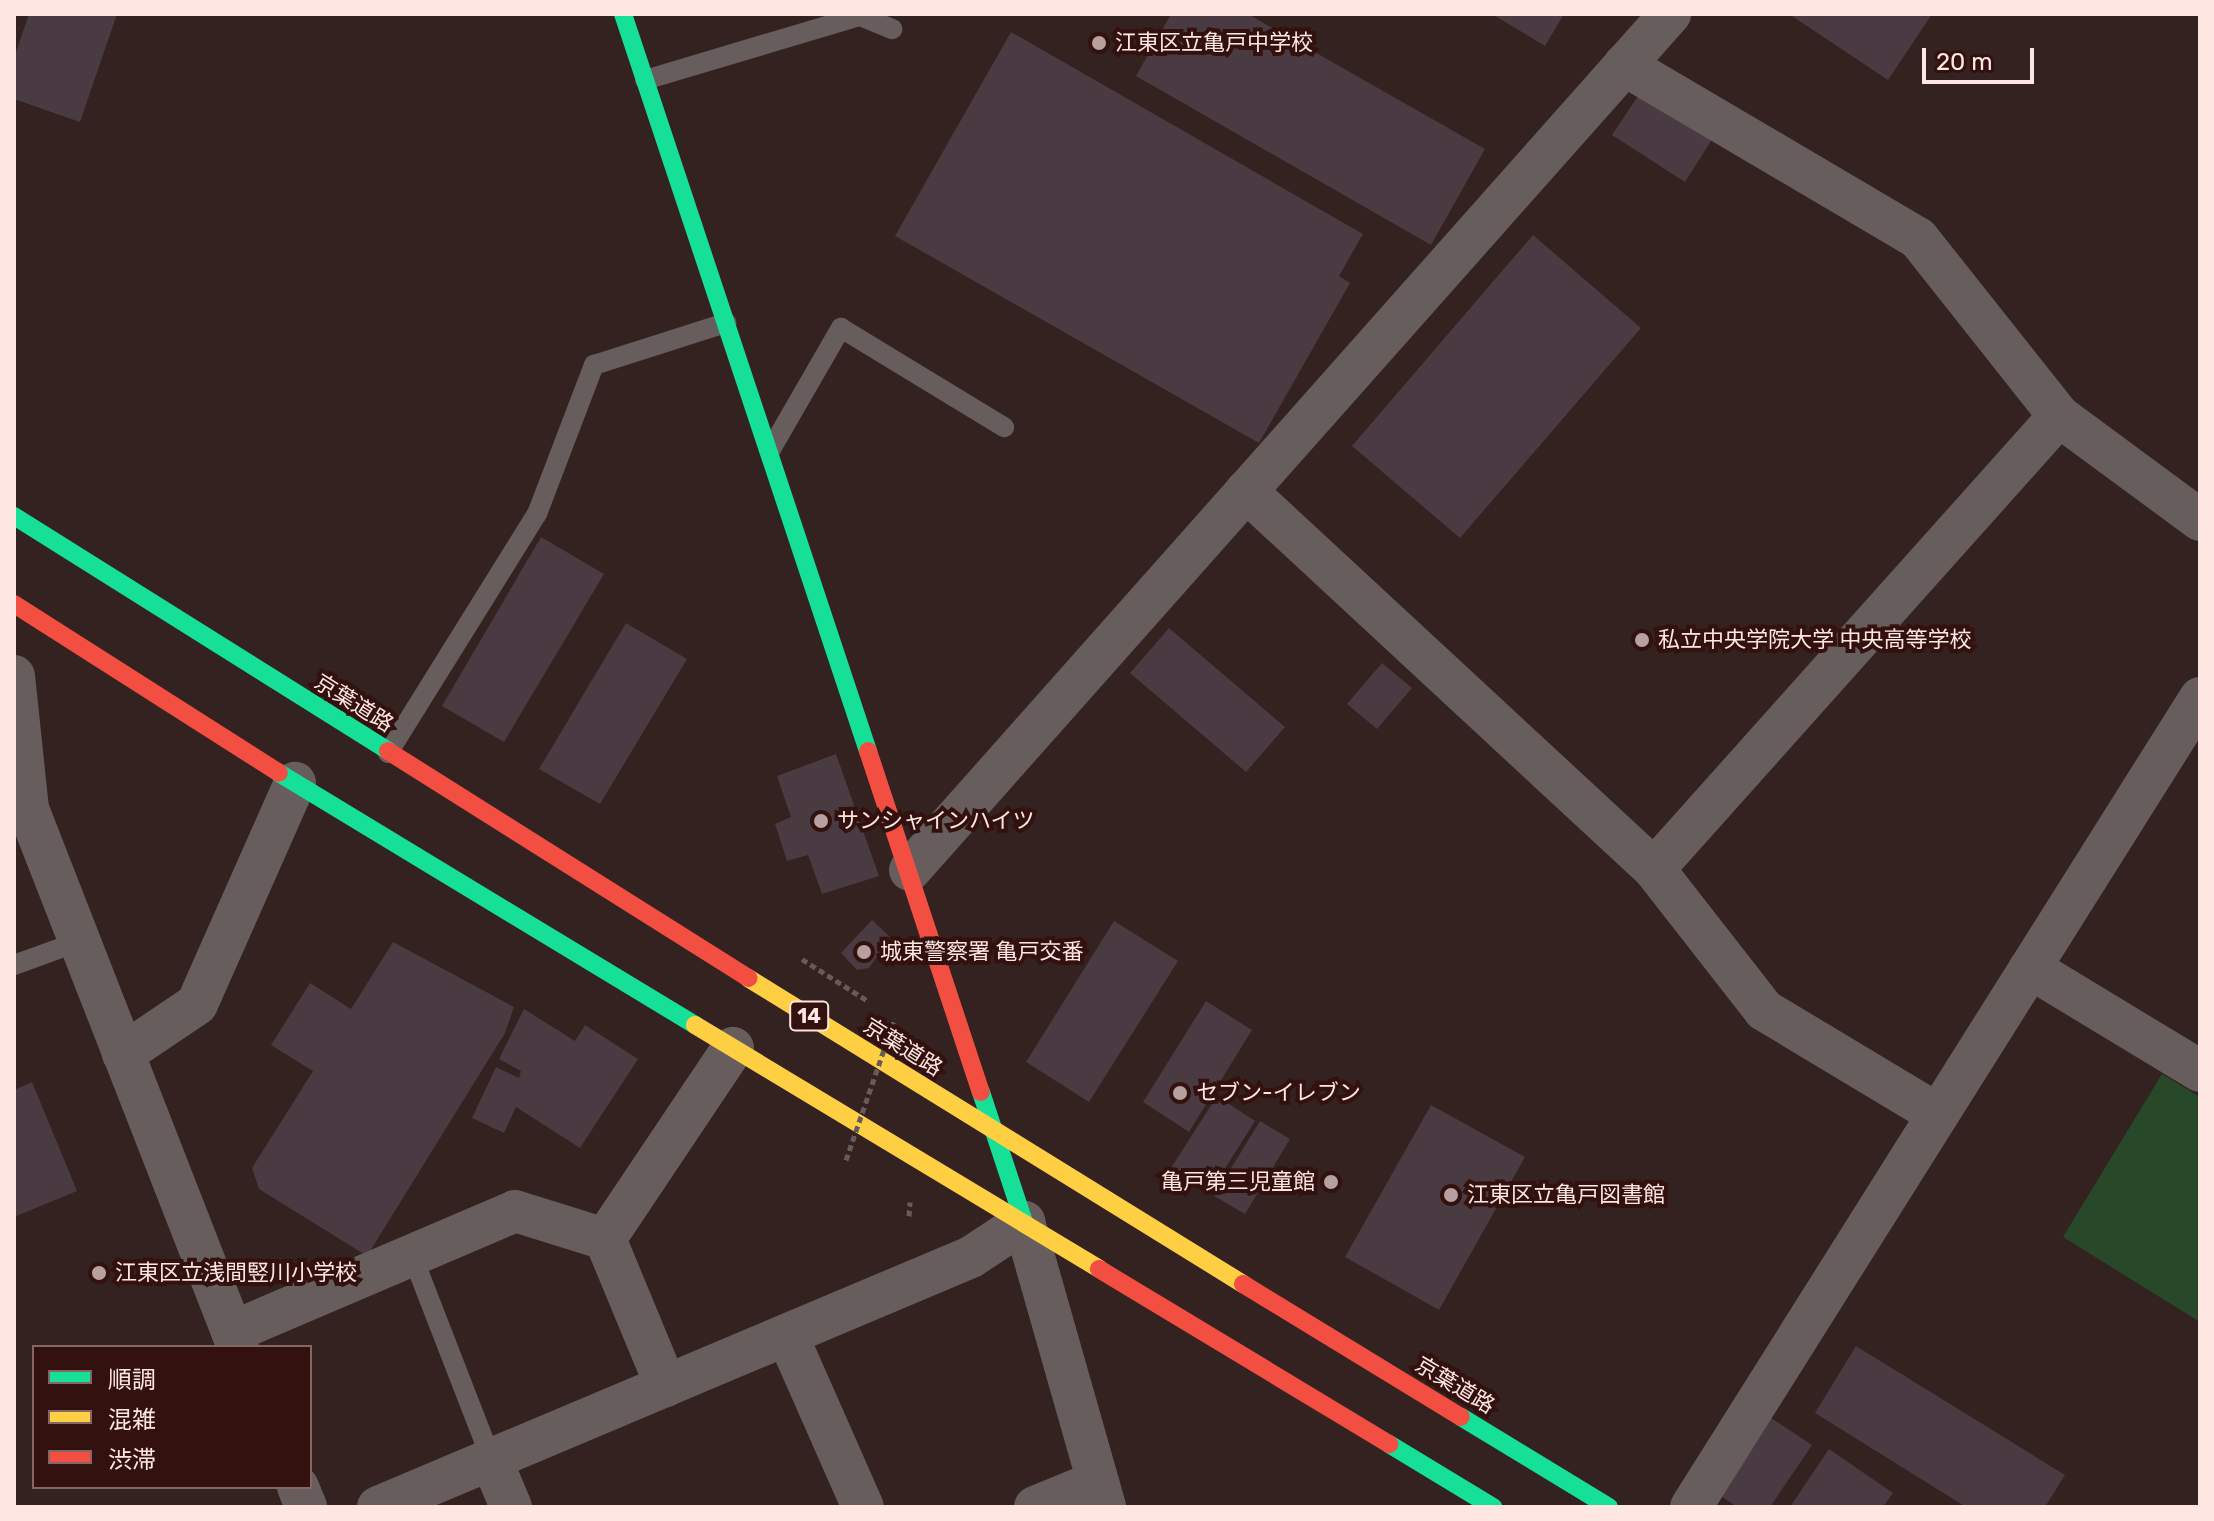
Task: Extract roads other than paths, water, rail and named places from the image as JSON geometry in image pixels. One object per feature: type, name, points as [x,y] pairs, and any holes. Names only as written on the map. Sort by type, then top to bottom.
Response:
[{"type":"main road","points":[[623,14],[998,1135],[1024,1222]]},
{"type":"main road","name":"京葉道路","points":[[14,516],[998,1135],[1609,1507]]},
{"type":"main road","points":[[14,604],[295,783],[1493,1507]]},
{"type":"street","points":[[910,870],[1670,14]]},
{"type":"street","points":[[1624,65],[1918,238],[2059,416],[2200,520]]},
{"type":"street","points":[[1654,869],[2059,416]]},
{"type":"street","points":[[1246,491],[1654,869],[1764,1010],[1937,1114]]},
{"type":"street","points":[[14,676],[21,811],[80,941],[235,1339],[412,1255],[515,1211],[605,1239]]},
{"type":"street","points":[[1691,1507],[2200,698]]},
{"type":"street","points":[[123,1054],[197,1004],[295,783]]},
{"type":"street","points":[[2030,968],[2200,1071]]},
{"type":"street","points":[[605,1239],[733,1048]]},
{"type":"street","points":[[378,1507],[971,1257],[1024,1222],[1100,1495],[1035,1507]]},
{"type":"street","points":[[605,1239],[666,1386]]},
{"type":"street","points":[[787,1335],[863,1507]]},
{"type":"street","points":[[491,1459],[511,1507]]},
{"type":"lane","points":[[645,80],[860,16],[893,29]]},
{"type":"lane","points":[[388,753],[537,514],[594,365],[726,323]]},
{"type":"lane","points":[[769,452],[841,328],[1004,427]]},
{"type":"lane","points":[[14,965],[80,941]]},
{"type":"lane","points":[[412,1255],[491,1459]]},
{"type":"place","name":"江東区立亀戸中学校","points":[[1099,43]]},
{"type":"place","name":"私立中央学院大学 中央高等学校","points":[[1642,640]]},
{"type":"place","name":"サンシャインハイツ","points":[[821,821]]},
{"type":"place","name":"城東警察署 亀戸交番","points":[[864,952]]},
{"type":"place","name":"セブン-イレブン","points":[[1180,1093]]},
{"type":"place","name":"亀戸第三児童館","points":[[1331,1182]]},
{"type":"place","name":"江東区立亀戸図書館","points":[[1451,1195]]},
{"type":"place","name":"江東区立浅間竪川小学校","points":[[99,1273]]}]
